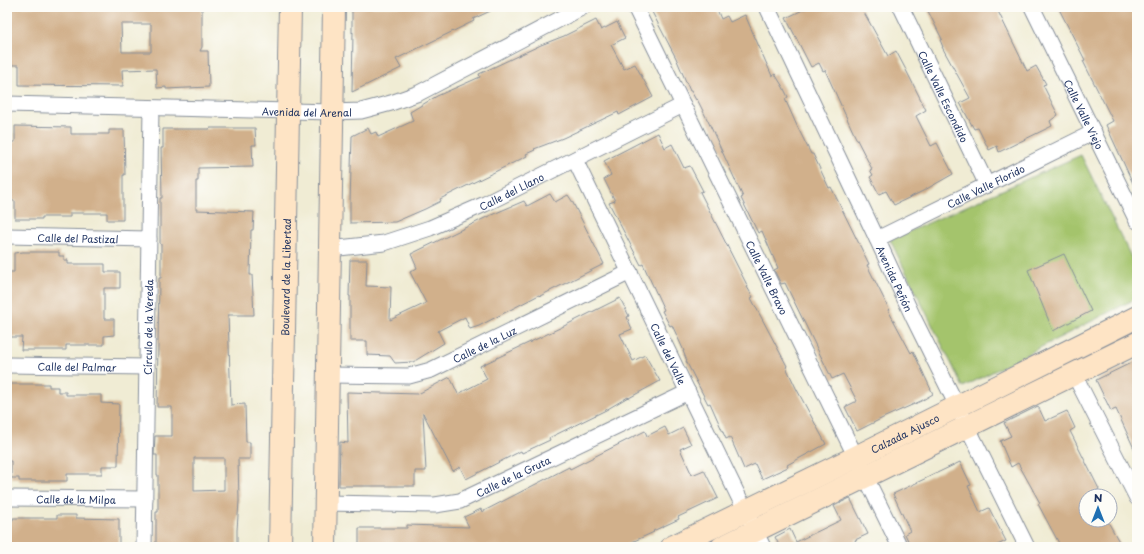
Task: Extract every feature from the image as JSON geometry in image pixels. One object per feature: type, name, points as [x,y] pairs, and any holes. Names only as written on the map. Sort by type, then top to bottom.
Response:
[{"type":"street","name":"Boulevard de la Libertad","points":[[280,547],[290,7]]},
{"type":"street","points":[[325,547],[334,7]]},
{"type":"street","name":"Avenida del Arenal","points":[[7,104],[288,112],[361,111],[391,103],[419,93],[583,7]]},
{"type":"street","name":"Calle Valle Bravo","points":[[635,7],[900,547]]},
{"type":"street","name":"Avenida Peñón","points":[[767,7],[914,319],[1027,547]]},
{"type":"street","name":"Calle Valle Escondido","points":[[901,7],[987,185]]},
{"type":"street","name":"Calle Valle Viejo","points":[[1032,7],[1137,221]]},
{"type":"street","name":"Calle del Llano","points":[[330,249],[384,243],[430,228],[485,204],[683,106]]},
{"type":"street","name":"Círculo de la Vereda","points":[[144,547],[151,108]]},
{"type":"street","name":"Calle Valle Florido","points":[[877,239],[1094,132]]},
{"type":"street","name":"Calle del Valle","points":[[576,160],[759,539]]},
{"type":"street","name":"Calle del Pastizal","points":[[7,236],[149,239]]},
{"type":"street","name":"Calle de la Luz","points":[[328,375],[410,376],[432,370],[630,272]]},
{"type":"street","name":"Calzada Ajusco","points":[[672,547],[1137,317]]},
{"type":"street","points":[[722,547],[759,539],[866,477],[1137,344]]},
{"type":"street","name":"Calle del Palmar","points":[[7,364],[147,367]]},
{"type":"street","points":[[1074,374],[1137,498]]},
{"type":"street","name":"Calle de la Gruta","points":[[326,503],[435,505],[460,501],[688,392]]},
{"type":"street","name":"Calle de la Milpa","points":[[7,498],[145,499]]},
{"type":"green space","points":[[1081,155],[1137,269],[1137,298],[963,387],[890,240]]},
{"type":"building","points":[[7,7],[202,7],[202,47],[200,51],[208,51],[209,87],[157,88],[156,69],[122,70],[123,86],[19,85],[19,65],[7,65]],"holes":[[[121,24],[151,24],[151,52],[122,52]]]},
{"type":"building","points":[[352,7],[499,7],[473,19],[474,21],[396,59],[401,68],[352,92]]},
{"type":"building","points":[[664,7],[716,7],[721,19],[727,16],[730,22],[745,15],[772,76],[775,74],[783,87],[788,97],[785,99],[797,126],[811,154],[813,154],[829,188],[831,187],[869,264],[867,265],[889,309],[888,310],[911,353],[913,351],[933,394],[857,431],[845,407],[857,401],[843,374],[832,379],[785,283],[781,284],[774,270],[778,268],[762,231],[758,233],[741,198],[743,197],[709,123],[697,99],[696,100],[690,91],[676,58],[652,12]]},
{"type":"building","points":[[809,7],[861,7],[888,56],[896,51],[926,110],[916,116],[931,146],[937,143],[953,174],[894,205],[886,191],[879,194],[870,177],[873,175],[870,170],[872,169],[854,134],[825,70],[823,71],[819,63],[811,67],[786,18]]},
{"type":"building","points":[[926,7],[996,7],[1027,71],[1036,66],[1046,84],[1043,85],[1058,115],[1050,121],[1052,126],[999,152],[997,146],[989,150],[978,128],[974,129],[960,103],[970,98],[942,47],[940,40],[942,39]]},
{"type":"building","points":[[1058,7],[1137,7],[1137,192],[1106,125],[1113,121],[1083,61],[1085,60]]},
{"type":"building","points":[[596,20],[601,30],[617,22],[625,38],[611,45],[624,69],[635,64],[653,97],[619,115],[618,112],[563,138],[534,149],[535,150],[526,154],[527,156],[440,199],[441,201],[425,209],[395,222],[350,223],[352,136],[368,128],[371,134],[376,132],[378,137],[413,121],[410,112],[437,96],[480,77],[479,74]]},
{"type":"building","points":[[15,126],[71,127],[71,134],[109,134],[109,130],[124,130],[125,175],[123,175],[123,220],[107,220],[107,213],[70,213],[70,217],[15,219],[15,201],[7,201],[7,142],[15,142]]},
{"type":"building","points":[[255,128],[256,145],[252,145],[253,167],[198,168],[198,181],[196,181],[196,210],[254,212],[253,230],[251,230],[250,275],[252,275],[254,315],[228,315],[231,405],[245,404],[246,442],[250,442],[250,459],[238,459],[239,501],[237,547],[156,547],[158,475],[157,455],[154,455],[155,436],[172,436],[172,407],[157,407],[159,278],[161,278],[161,148],[163,148],[163,129]],"holes":[[[194,458],[224,458],[224,490],[194,491]]]},
{"type":"building","points":[[658,133],[665,148],[672,144],[684,168],[690,166],[703,191],[700,192],[753,297],[751,298],[826,444],[787,465],[788,467],[762,479],[755,464],[744,469],[730,437],[726,439],[710,403],[708,404],[686,361],[684,351],[672,325],[670,326],[662,311],[664,310],[643,264],[641,265],[609,203],[615,201],[604,179],[611,175],[604,161]]},
{"type":"building","points":[[550,194],[555,202],[568,195],[604,264],[479,326],[470,329],[465,317],[438,331],[444,343],[413,362],[395,363],[390,356],[367,355],[367,341],[350,341],[350,260],[367,260],[366,286],[391,287],[390,320],[426,303],[410,272],[417,268],[411,254],[489,216],[524,201],[527,206]]},
{"type":"building","points":[[59,252],[59,256],[64,256],[64,260],[68,260],[68,264],[105,264],[105,272],[120,272],[120,288],[104,288],[104,319],[114,319],[114,335],[104,336],[104,345],[66,345],[66,350],[21,350],[22,337],[7,337],[7,272],[14,272],[14,253]]},
{"type":"building","points":[[1064,254],[1091,311],[1053,331],[1028,270]]},
{"type":"building","points":[[620,298],[629,316],[627,317],[632,329],[620,334],[633,361],[645,355],[660,381],[549,438],[550,440],[522,453],[521,451],[466,479],[460,467],[453,471],[423,413],[426,471],[415,471],[415,486],[339,486],[340,442],[348,443],[347,392],[418,394],[450,377],[458,394],[487,379],[480,366]]},
{"type":"building","points":[[1137,360],[1137,455],[1116,409],[1111,411],[1096,380]]},
{"type":"building","points":[[7,384],[49,384],[49,387],[58,387],[58,392],[66,392],[66,395],[101,395],[101,403],[119,404],[118,466],[102,466],[102,474],[67,474],[67,481],[19,481],[19,478],[11,478],[11,461],[7,461]]},
{"type":"building","points":[[1038,406],[1045,421],[1067,411],[1075,428],[1070,431],[1098,488],[1078,488],[1078,528],[1111,528],[1122,547],[1061,547],[1038,504],[1040,503],[1018,463],[1011,467],[1000,441],[1011,436],[1004,423]]},
{"type":"building","points":[[665,427],[669,435],[683,428],[691,444],[680,449],[692,475],[704,470],[718,498],[678,517],[679,519],[653,531],[654,532],[621,547],[359,547],[359,528],[407,528],[407,525],[469,527],[464,517],[481,509],[482,512],[569,467],[570,469],[645,431],[647,436]]},
{"type":"building","points":[[960,462],[971,485],[968,486],[980,512],[989,508],[1006,541],[993,547],[911,547],[905,534],[910,531],[893,494]]},
{"type":"building","points":[[850,498],[868,534],[855,540],[858,547],[780,547],[775,537],[790,529],[796,542],[841,520],[834,506]]},
{"type":"building","points":[[57,515],[76,515],[76,518],[119,519],[119,547],[7,547],[9,520],[13,520],[13,518],[57,518]]}]
